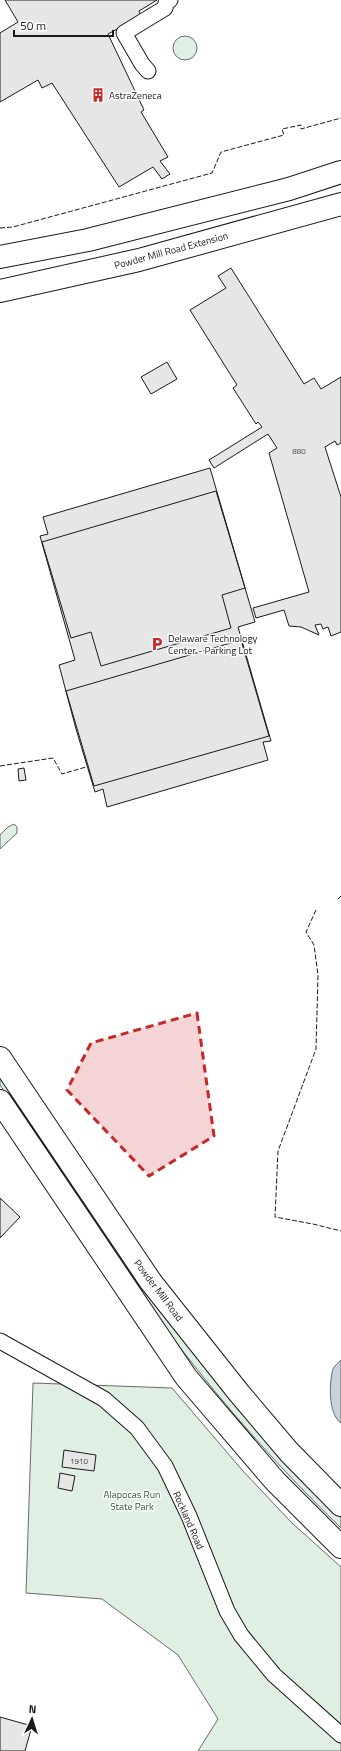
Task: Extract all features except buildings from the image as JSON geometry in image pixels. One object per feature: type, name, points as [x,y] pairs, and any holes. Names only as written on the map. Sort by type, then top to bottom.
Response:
[{"type":"highway","points":[[0,257],[88,240],[289,189],[341,172]]},
{"type":"highway","name":"Powder Mill Road Extension","points":[[0,291],[139,260],[341,204]]},
{"type":"highway","name":"Powder Mill Road","points":[[0,1058],[151,1282],[238,1393],[289,1452],[341,1505]]},
{"type":"highway","points":[[0,1101],[186,1377],[275,1481],[341,1546]]},
{"type":"street","points":[[148,71],[142,64],[124,33],[165,8],[166,2],[170,0]]},
{"type":"street","name":"Rockland Road","points":[[0,1341],[104,1399],[137,1428],[165,1466],[189,1516],[227,1611],[241,1636],[274,1675],[341,1735]]},
{"type":"highlighted area","points":[[197,1013],[214,1136],[149,1176],[67,1090],[91,1043]]},
{"type":"green space","points":[[185,36],[193,40],[197,48],[193,56],[185,60],[177,56],[173,48],[177,40]]},
{"type":"green space","points":[[14,824],[17,827],[17,833],[0,849],[0,835],[8,827]]},
{"type":"green space","points":[[0,1074],[307,1484],[341,1518],[341,1528],[256,1440],[178,1345],[0,1085]]},
{"type":"green space","name":"Alapocas Run State Park","points":[[33,1383],[172,1388],[243,1471],[292,1523],[341,1567],[341,1751],[198,1751],[218,1719],[178,1655],[102,1599],[26,1593]]},
{"type":"shaded area","points":[[341,1360],[341,1423],[334,1413],[330,1390],[333,1369]]},
{"type":"fence","points":[[0,228],[13,227],[212,173],[221,152],[284,135],[282,129],[301,125],[301,129],[341,118]]},
{"type":"fence","points":[[0,766],[53,758],[62,774],[86,767]]},
{"type":"fence","points":[[338,899],[341,896]]},
{"type":"fence","points":[[316,910],[306,932],[314,945],[318,975],[316,1049],[278,1151],[275,1217],[341,1231]]},
{"type":"place","name":"AstraZeneca","points":[[98,95]]},
{"type":"place","name":"Delaware Technology Center - Parking Lot","points":[[157,644]]}]
